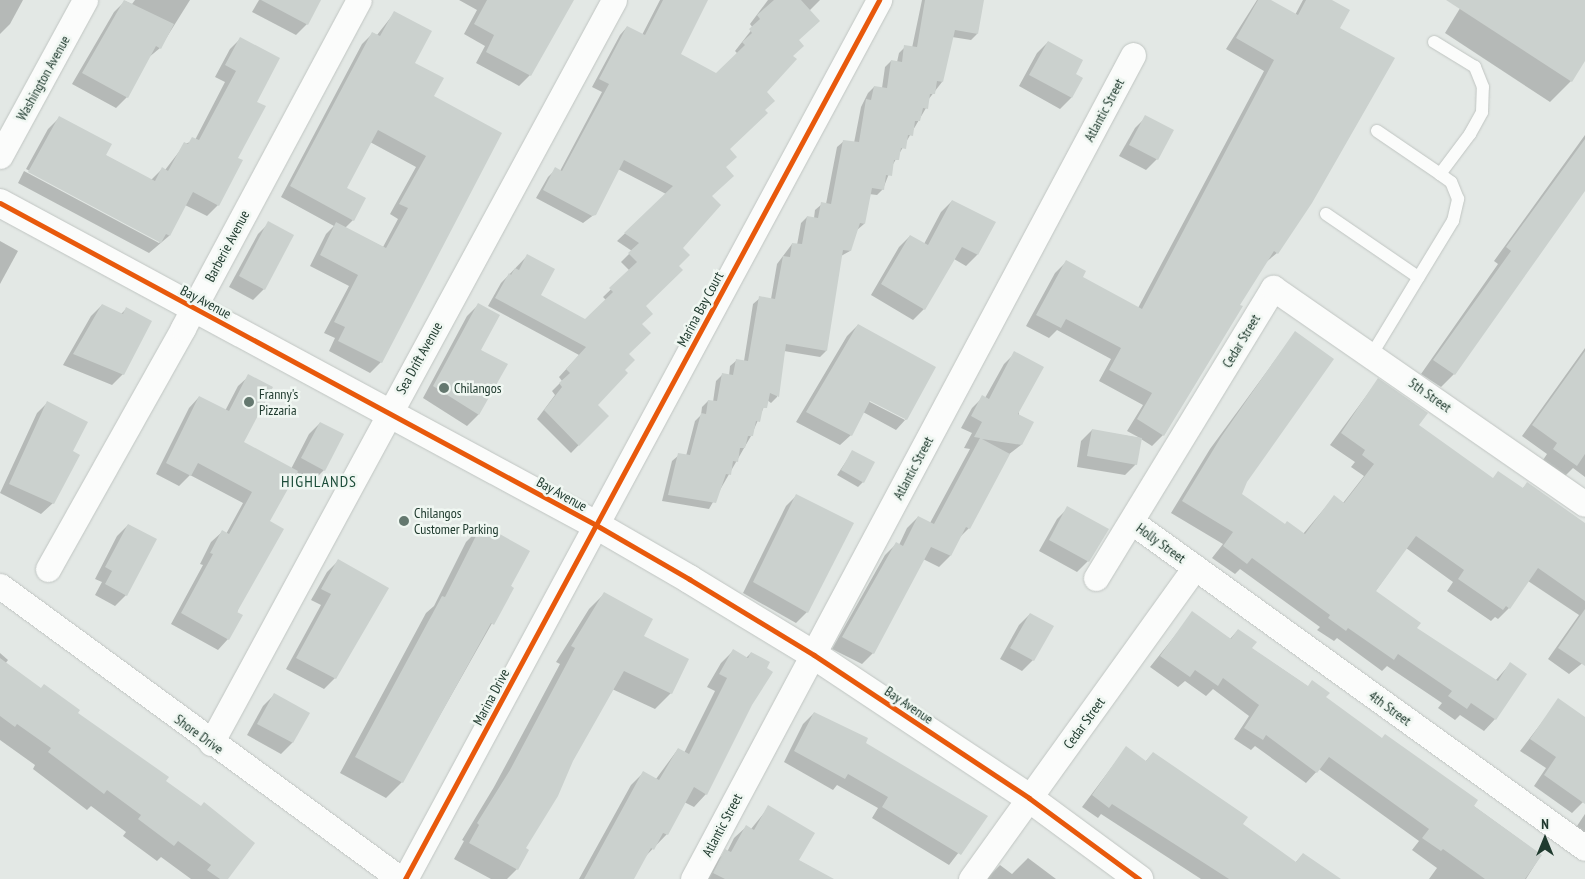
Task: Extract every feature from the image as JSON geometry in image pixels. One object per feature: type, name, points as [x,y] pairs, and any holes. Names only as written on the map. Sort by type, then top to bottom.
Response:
[{"type":"street","name":"Washington Avenue","points":[[0,156],[85,0]]},
{"type":"street","name":"Barberie Avenue","points":[[48,569],[360,0]]},
{"type":"street","name":"Sea Drift Avenue","points":[[212,743],[614,0]]},
{"type":"street","name":"Marina Bay Court","points":[[596,525],[878,0]]},
{"type":"street","name":"Atlantic Street","points":[[693,879],[1133,55]]},
{"type":"street","name":"Bay Avenue","points":[[0,203],[596,525],[814,655],[1029,798],[1139,879]]},
{"type":"street","name":"5th Street","points":[[1273,288],[1372,354],[1585,504]]},
{"type":"street","name":"Cedar Street","points":[[1132,522],[1273,288]]},
{"type":"street","name":"Holly Street","points":[[1096,578],[1132,522],[1195,567]]},
{"type":"street","name":"Marina Drive","points":[[405,879],[596,525]]},
{"type":"street","name":"Cedar Street","points":[[971,879],[1195,567]]},
{"type":"street","name":"4th Street","points":[[1195,567],[1585,848]]},
{"type":"street","name":"Shore Drive","points":[[0,586],[400,879]]},
{"type":"lane","points":[[1434,42],[1475,67],[1484,87],[1482,112],[1440,174]]},
{"type":"lane","points":[[1372,354],[1453,221],[1458,199],[1451,182],[1377,130]]},
{"type":"lane","points":[[1326,214],[1418,277]]},
{"type":"building","points":[[124,0],[174,24],[161,49],[156,46],[128,98],[82,73]]},
{"type":"building","points":[[261,0],[321,0],[308,25]]},
{"type":"building","points":[[487,0],[574,0],[531,76],[486,52],[494,35],[474,24]]},
{"type":"building","points":[[663,0],[708,0],[681,54],[716,73],[745,45],[742,42],[752,33],[749,29],[760,19],[757,15],[774,0],[801,0],[820,21],[799,40],[804,46],[793,56],[797,59],[767,92],[775,101],[765,110],[768,113],[730,149],[737,157],[726,167],[734,176],[712,196],[721,205],[683,248],[690,255],[679,266],[683,270],[646,306],[653,314],[642,324],[651,333],[629,354],[635,360],[625,370],[628,373],[598,405],[609,416],[579,446],[544,410],[562,387],[559,383],[570,373],[566,369],[586,347],[495,298],[509,273],[511,275],[515,268],[519,270],[527,254],[555,269],[541,295],[585,319],[613,292],[609,288],[637,262],[628,253],[639,243],[624,233],[673,186],[624,160],[596,215],[592,216],[543,190],[555,167],[562,171],[609,84],[599,79],[627,26],[645,35]]},
{"type":"building","points":[[925,0],[984,0],[978,34],[955,30],[943,82],[937,81],[935,94],[930,94],[928,109],[923,108],[920,121],[915,121],[913,136],[908,135],[906,149],[901,148],[899,160],[894,160],[892,176],[886,175],[884,190],[872,188],[865,224],[860,223],[851,251],[843,250],[827,351],[786,344],[779,397],[770,393],[767,408],[763,408],[760,422],[756,421],[753,436],[748,436],[745,448],[740,448],[738,462],[733,461],[731,475],[726,474],[716,503],[668,495],[678,453],[690,455],[701,413],[706,414],[708,400],[717,401],[722,373],[733,375],[736,359],[748,361],[759,296],[775,299],[783,256],[790,257],[792,243],[802,244],[807,216],[818,218],[821,202],[831,204],[843,140],[859,142],[866,99],[871,100],[874,86],[887,88],[891,60],[902,62],[904,45],[917,47]]},
{"type":"building","points":[[1258,0],[1271,0],[1298,15],[1306,0],[1332,0],[1350,10],[1340,28],[1395,58],[1312,203],[1278,254],[1274,251],[1240,305],[1243,306],[1164,436],[1137,419],[1152,393],[1109,370],[1121,348],[1066,319],[1061,328],[1036,315],[1066,260],[1086,271],[1083,277],[1142,309],[1274,60],[1236,38]]},
{"type":"building","points":[[1446,0],[1585,0],[1585,61],[1572,82]]},
{"type":"building","points":[[394,11],[432,31],[415,63],[444,78],[434,96],[502,133],[382,363],[338,341],[345,327],[334,322],[358,275],[320,255],[336,222],[386,248],[408,208],[399,204],[426,156],[378,130],[347,188],[366,198],[354,221],[290,186],[372,32],[380,36]]},
{"type":"building","points":[[240,37],[280,58],[257,102],[266,106],[238,158],[243,160],[219,206],[193,192],[170,236],[166,234],[161,243],[28,172],[59,116],[112,144],[106,155],[155,181],[162,167],[168,171],[184,142],[188,144],[192,137],[199,140],[236,71],[225,65]]},
{"type":"building","points":[[1048,41],[1083,60],[1076,74],[1083,78],[1072,98],[1029,75]]},
{"type":"building","points":[[1145,115],[1174,130],[1158,160],[1129,145]]},
{"type":"building","points":[[1585,139],[1585,191],[1455,375],[1433,360],[1511,251],[1506,247]]},
{"type":"building","points":[[952,200],[996,222],[978,255],[962,247],[925,310],[881,284],[910,235],[928,245]]},
{"type":"building","points":[[268,221],[294,235],[265,290],[239,276]]},
{"type":"building","points":[[478,303],[500,315],[481,350],[508,364],[479,415],[433,386]]},
{"type":"building","points":[[102,304],[123,314],[126,307],[152,321],[124,375],[73,354]]},
{"type":"building","points":[[858,324],[936,367],[907,420],[870,401],[852,436],[806,412]]},
{"type":"building","points":[[1295,331],[1334,359],[1247,482],[1242,494],[1285,524],[1287,521],[1305,534],[1334,495],[1344,503],[1374,464],[1362,455],[1365,450],[1341,433],[1378,378],[1428,413],[1419,425],[1493,478],[1498,471],[1523,488],[1527,482],[1585,523],[1585,601],[1538,568],[1510,609],[1506,606],[1503,610],[1458,579],[1464,570],[1416,536],[1376,591],[1421,623],[1417,628],[1498,681],[1510,662],[1527,674],[1496,720],[1471,703],[1467,709],[1448,696],[1452,691],[1398,654],[1394,660],[1348,628],[1346,631],[1328,618],[1330,615],[1252,558],[1247,564],[1223,546],[1233,532],[1182,501],[1221,437]]},
{"type":"building","points":[[1014,351],[1044,367],[1018,414],[1034,422],[1022,445],[982,439],[1010,454],[970,529],[966,527],[951,556],[931,547],[874,654],[842,637],[896,542],[903,546],[918,516],[934,524],[980,438],[974,437],[982,422],[971,416],[982,395],[989,399]]},
{"type":"building","points":[[1585,351],[1585,454],[1577,466],[1553,449],[1557,443],[1532,425]]},
{"type":"building","points":[[248,374],[273,387],[244,442],[298,471],[270,521],[284,529],[237,612],[243,615],[229,640],[181,613],[213,554],[210,553],[222,530],[229,534],[252,492],[198,463],[191,476],[166,463],[199,396],[229,411]]},
{"type":"building","points":[[47,401],[88,422],[73,451],[80,455],[54,504],[9,484]]},
{"type":"building","points":[[320,422],[344,434],[325,471],[301,458]]},
{"type":"building","points":[[1092,429],[1142,438],[1137,465],[1087,456]]},
{"type":"building","points":[[852,450],[875,462],[864,483],[841,470]]},
{"type":"building","points":[[796,494],[854,523],[808,613],[753,582]]},
{"type":"building","points":[[1067,506],[1109,529],[1089,562],[1049,540]]},
{"type":"building","points":[[128,524],[157,539],[127,596],[105,584],[112,571],[105,567]]},
{"type":"building","points":[[482,524],[530,551],[511,586],[514,588],[494,625],[491,623],[403,783],[355,757],[442,596],[445,597]]},
{"type":"building","points":[[338,559],[389,588],[336,679],[296,658],[331,594],[321,589]]},
{"type":"building","points":[[604,592],[653,619],[644,636],[689,659],[672,694],[624,671],[573,761],[558,796],[526,848],[529,850],[518,870],[469,843],[479,825],[477,823],[510,770],[575,648],[571,646]]},
{"type":"building","points":[[1585,609],[1585,666],[1558,648]]},
{"type":"building","points":[[1192,611],[1231,639],[1238,629],[1257,642],[1252,648],[1308,686],[1312,680],[1330,693],[1326,697],[1382,738],[1385,734],[1478,800],[1474,806],[1542,855],[1525,879],[1485,879],[1443,849],[1441,851],[1422,838],[1429,829],[1329,757],[1317,773],[1266,735],[1263,740],[1244,728],[1259,705],[1223,678],[1218,686],[1195,670],[1190,677],[1160,656]]},
{"type":"building","points":[[1030,613],[1054,626],[1034,661],[1010,648]]},
{"type":"building","points":[[733,649],[748,658],[751,652],[770,662],[767,668],[773,672],[752,705],[707,795],[694,787],[668,835],[663,833],[654,850],[651,848],[634,879],[584,879],[643,771],[659,780],[678,748],[689,754],[727,678],[719,674]]},
{"type":"building","points":[[0,658],[41,688],[44,684],[80,710],[78,713],[169,777],[166,781],[201,806],[204,802],[255,843],[228,879],[220,879],[207,870],[211,865],[178,841],[174,846],[138,819],[141,815],[107,790],[104,794],[48,752],[51,748],[17,724],[15,727],[0,716]]},
{"type":"building","points":[[274,693],[310,713],[293,743],[257,724]]},
{"type":"building","points":[[1558,698],[1585,717],[1585,804],[1544,775],[1556,757],[1530,739]]},
{"type":"building","points":[[814,712],[868,738],[866,743],[988,816],[961,855],[882,807],[888,797],[848,774],[845,779],[794,751]]},
{"type":"building","points":[[1126,746],[1146,761],[1153,752],[1248,817],[1243,824],[1296,862],[1303,853],[1341,879],[1229,879],[1112,804],[1109,808],[1092,795]]},
{"type":"building","points":[[768,805],[815,833],[799,860],[834,879],[725,879],[713,873],[725,849],[731,852],[746,825],[754,830]]},
{"type":"cycle path","points":[[405,879],[879,0]]},
{"type":"cycle path","points":[[0,203],[596,525],[689,579],[814,655],[1029,798],[1139,879]]},
{"type":"place","name":"Chilangos","points":[[444,388]]},
{"type":"place","name":"Franny's Pizzaria","points":[[249,402]]},
{"type":"place","name":"Chilangos Customer Parking","points":[[404,521]]},
{"type":"district","name":"HIGHLANDS","points":[[319,481]]}]
